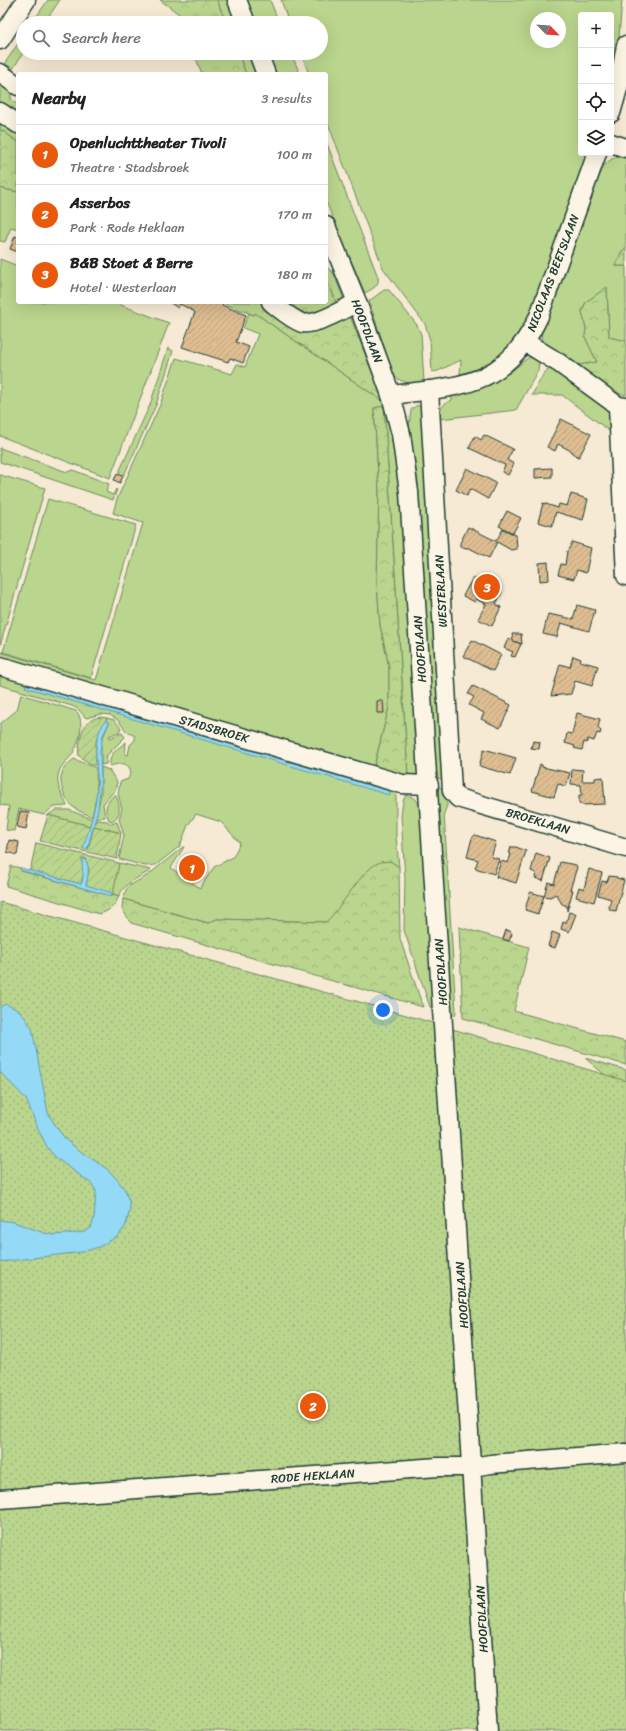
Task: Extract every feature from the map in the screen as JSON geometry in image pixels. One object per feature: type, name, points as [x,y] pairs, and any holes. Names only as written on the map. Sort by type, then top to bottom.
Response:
[{"type":"street","points":[[0,40],[26,0]]},
{"type":"street","points":[[237,0],[243,16]]},
{"type":"street","points":[[614,102],[619,85],[626,45]]},
{"type":"street","points":[[261,60],[265,72]]},
{"type":"street","points":[[0,73],[16,85]]},
{"type":"street","points":[[0,112],[16,123]]},
{"type":"street","points":[[614,144],[626,148]]},
{"type":"street","name":"NICOLAAS BEETSLAAN","points":[[391,395],[459,385],[484,377],[504,365],[516,354],[525,342],[541,310],[597,156]]},
{"type":"street","name":"HOOFDLAAN","points":[[328,231],[357,302],[391,395],[401,434],[409,492],[429,784],[488,1731]]},
{"type":"street","points":[[274,304],[302,323],[310,323],[335,314],[357,302]]},
{"type":"street","points":[[525,342],[559,363],[622,407],[626,576]]},
{"type":"street","name":"WESTERLAAN","points":[[429,390],[452,791]]},
{"type":"street","name":"STADSBROEK","points":[[0,666],[402,784],[429,784]]},
{"type":"street","name":"BROEKLAAN","points":[[452,791],[458,798],[626,848]]},
{"type":"street","name":"RODE HEKLAAN","points":[[0,1499],[438,1467],[472,1467],[491,1464],[626,1453]]},
{"type":"green space","points":[[48,0],[60,0],[49,16],[37,16]]},
{"type":"green space","points":[[160,0],[217,0],[223,16],[180,16]]},
{"type":"green space","points":[[217,0],[227,0],[233,16],[223,16]]},
{"type":"green space","points":[[247,0],[270,0],[276,16],[253,16]]},
{"type":"green space","points":[[281,0],[622,0],[618,49],[614,70],[614,12],[578,12],[578,156],[589,156],[523,331],[497,360],[464,376],[460,374],[461,360],[438,371],[432,372],[430,340],[425,324],[383,268],[328,123],[328,72],[308,72],[304,60],[328,60],[328,16],[287,16]]},
{"type":"green space","points":[[16,46],[16,60],[19,60],[13,69],[5,63]]},
{"type":"green space","points":[[197,60],[241,60],[245,72],[201,72]]},
{"type":"green space","points":[[241,60],[251,60],[255,72],[245,72]]},
{"type":"green space","points":[[271,60],[294,60],[299,72],[275,72]]},
{"type":"green space","points":[[0,84],[11,92],[11,99],[16,103],[16,117],[0,106]]},
{"type":"green space","points":[[0,117],[16,129],[16,141],[0,129]]},
{"type":"green space","points":[[0,129],[16,141],[16,192],[0,188]]},
{"type":"green space","points":[[328,146],[378,277],[377,285],[365,293],[328,207]]},
{"type":"green space","points":[[626,157],[626,248],[622,251],[615,266],[626,266],[626,341],[609,337],[607,288],[586,302],[582,311],[586,328],[585,337],[597,362],[573,366],[544,347],[541,341],[542,331],[603,166],[613,158]]},
{"type":"green space","points":[[0,188],[16,192],[16,228],[11,227],[5,242],[0,241]]},
{"type":"green space","points":[[626,248],[626,266],[615,266],[622,251]]},
{"type":"green space","points":[[0,259],[16,265],[16,304],[118,304],[169,323],[110,478],[0,436]]},
{"type":"green space","points":[[328,268],[334,274],[345,303],[338,307],[328,282]]},
{"type":"green space","points":[[328,282],[338,307],[311,318],[283,304],[328,304]]},
{"type":"green space","points":[[607,287],[609,337],[626,341],[626,395],[620,394],[573,366],[597,362],[585,337],[586,328],[582,311],[586,302]]},
{"type":"green space","points":[[384,290],[389,290],[417,325],[421,334],[424,382],[405,382],[394,376],[369,301]]},
{"type":"green space","points":[[225,304],[266,304],[302,329],[348,311],[384,402],[255,313],[254,315]]},
{"type":"green space","points":[[249,313],[254,315],[255,313],[384,402],[399,474],[419,773],[414,779],[0,661],[0,652],[96,680],[143,523],[113,513],[117,499],[160,405],[176,358],[232,374],[237,364],[245,367],[258,334],[243,328]],"holes":[[[384,406],[408,775],[374,766],[389,707],[389,667],[380,625],[377,583],[379,491],[374,408]]]},
{"type":"green space","points":[[168,348],[173,351],[156,405],[124,475],[119,472],[150,405]]},
{"type":"green space","points":[[529,357],[539,360],[538,371],[516,410],[440,419],[442,407],[452,400],[452,396],[490,385],[513,370]]},
{"type":"green space","points":[[553,367],[594,397],[609,411],[612,433],[562,395],[532,395],[544,373]]},
{"type":"green space","points":[[417,405],[422,408],[442,779],[436,778],[418,483],[409,427],[411,410]]},
{"type":"green space","points":[[384,406],[408,775],[374,767],[389,707],[389,667],[380,625],[377,583],[379,491],[374,408]]},
{"type":"green space","points":[[0,448],[67,472],[73,470],[109,484],[106,492],[113,495],[116,489],[117,490],[113,500],[0,462]]},
{"type":"green space","points":[[0,475],[45,488],[0,646]]},
{"type":"green space","points":[[48,499],[136,525],[91,678],[3,652]]},
{"type":"green space","points":[[0,670],[396,790],[396,836],[399,867],[390,861],[326,922],[217,919],[208,923],[123,899],[129,886],[148,875],[183,847],[171,868],[200,888],[214,867],[233,857],[240,843],[221,822],[196,814],[188,825],[180,846],[156,865],[145,866],[119,859],[124,835],[119,819],[122,809],[118,794],[120,782],[128,779],[131,772],[130,768],[125,764],[110,766],[110,762],[114,752],[126,742],[125,754],[128,755],[130,745],[135,740],[135,736],[127,732],[118,720],[110,715],[101,714],[86,718],[78,709],[72,706],[0,685]],"holes":[[[26,685],[389,791],[389,794],[26,687]]]},
{"type":"green space","points":[[21,694],[76,711],[81,721],[81,727],[77,746],[71,756],[61,767],[58,776],[59,788],[67,806],[53,807],[44,815],[19,809],[14,831],[6,830],[9,806],[0,805],[0,724],[17,710]]},
{"type":"green space","points":[[95,718],[107,718],[96,741],[96,765],[92,765],[79,756],[79,744],[86,724]]},
{"type":"green space","points":[[107,718],[114,720],[121,728],[119,732],[109,736],[110,738],[122,733],[125,737],[107,755],[106,764],[101,765],[101,742],[109,723],[106,720]]},
{"type":"green space","points":[[74,759],[96,768],[97,792],[92,817],[73,807],[67,800],[63,791],[61,782],[62,773],[65,767]]},
{"type":"green space","points":[[101,767],[109,770],[117,782],[115,790],[103,804],[105,817],[96,818],[101,793]]},
{"type":"green space","points":[[443,787],[446,790],[447,806],[444,813],[455,1015],[451,1015],[437,790],[438,788]]},
{"type":"green space","points":[[114,795],[116,795],[118,802],[119,813],[118,816],[112,821],[109,820],[106,813],[106,807]]},
{"type":"green space","points":[[406,795],[415,798],[420,806],[434,1009],[430,1007],[404,930],[405,878],[401,816],[403,801]]},
{"type":"green space","points":[[56,810],[69,810],[92,819],[90,826],[48,815]]},
{"type":"green space","points":[[48,815],[90,826],[88,849],[94,826],[121,833],[117,859],[40,841]]},
{"type":"green space","points":[[96,820],[107,821],[111,824],[117,822],[121,833],[94,826]]},
{"type":"green space","points":[[36,843],[119,863],[113,894],[86,885],[89,870],[85,858],[82,859],[84,873],[81,884],[30,871]]},
{"type":"green space","points":[[390,861],[399,867],[400,939],[423,1007],[131,923],[122,909],[123,899],[208,923],[217,919],[326,922],[365,873],[378,863]]},
{"type":"green space","points":[[119,863],[151,870],[125,887],[119,896],[112,894]]},
{"type":"green space","points":[[11,866],[21,868],[21,871],[111,896],[112,894],[119,896],[112,908],[99,914],[6,886]]},
{"type":"green space","points":[[0,902],[406,1015],[626,1081],[626,1731],[0,1731]]},
{"type":"green space","points":[[459,927],[529,947],[514,1011],[626,1042],[626,1065],[463,1018]]},
{"type":"green space","points":[[585,1058],[626,1070],[626,1093]]},
{"type":"water","points":[[26,684],[389,791],[390,794],[389,795],[25,687]]},
{"type":"water","points":[[106,720],[109,723],[103,735],[100,751],[101,778],[98,809],[87,850],[83,848],[90,827],[97,791],[96,746],[101,728]]},
{"type":"water","points":[[83,858],[88,867],[86,885],[112,893],[111,896],[20,870],[21,868],[81,884],[83,877]]},
{"type":"water","points":[[6,1004],[21,1012],[32,1028],[48,1113],[57,1128],[67,1141],[107,1169],[125,1190],[129,1201],[130,1210],[125,1227],[118,1236],[99,1247],[82,1252],[0,1262],[0,1220],[14,1222],[44,1233],[55,1235],[84,1232],[91,1228],[94,1218],[96,1191],[92,1184],[56,1158],[47,1147],[26,1099],[0,1072],[0,1007]]},
{"type":"building","points":[[15,236],[16,236],[16,251],[10,249]]},
{"type":"building","points":[[172,304],[180,304],[178,308]]},
{"type":"building","points":[[180,304],[222,304],[246,315],[236,342],[249,347],[243,363],[230,358],[228,362],[182,347],[195,312]]},
{"type":"building","points":[[561,419],[591,434],[579,457],[558,444],[555,451],[547,447]]},
{"type":"building","points":[[484,435],[513,449],[507,460],[514,464],[508,475],[502,472],[505,465],[469,448],[475,436],[481,440]]},
{"type":"building","points":[[467,468],[496,483],[488,499],[470,489],[467,496],[456,490]]},
{"type":"building","points":[[552,468],[552,477],[535,478],[535,469]]},
{"type":"building","points":[[117,474],[123,476],[120,483],[114,480]]},
{"type":"building","points":[[571,494],[588,499],[583,520],[556,512],[552,526],[538,522],[543,503],[558,508],[559,504],[567,506]]},
{"type":"building","points":[[507,511],[521,518],[513,533],[499,526]]},
{"type":"building","points":[[468,527],[496,541],[503,529],[516,535],[517,549],[511,550],[497,542],[489,558],[469,548],[460,546]]},
{"type":"building","points":[[572,542],[591,548],[586,573],[577,570],[574,579],[558,575],[561,564],[565,565],[567,551]]},
{"type":"building","points":[[548,562],[549,580],[540,581],[539,563]]},
{"type":"building","points":[[473,577],[502,592],[496,604],[501,607],[492,626],[478,619],[486,604],[476,599],[475,602],[463,596]]},
{"type":"building","points":[[577,605],[595,610],[589,631],[561,623],[557,637],[543,634],[548,614],[573,619]]},
{"type":"building","points":[[512,634],[521,634],[522,644],[513,641]]},
{"type":"building","points":[[508,639],[521,644],[515,657],[511,656],[513,652],[504,648]]},
{"type":"building","points":[[472,640],[501,655],[493,671],[463,656]]},
{"type":"building","points":[[573,656],[581,659],[580,661],[598,666],[592,686],[575,681],[571,694],[551,696],[560,664],[570,667]]},
{"type":"building","points":[[473,686],[511,705],[500,728],[481,719],[484,713],[469,705],[474,697],[468,694]]},
{"type":"building","points":[[377,701],[383,701],[384,713],[377,713]]},
{"type":"building","points":[[577,713],[600,719],[598,728],[601,731],[600,734],[597,733],[594,741],[588,739],[587,743],[584,742],[582,750],[565,743],[567,733],[572,734]]},
{"type":"building","points":[[533,741],[540,742],[539,749],[531,748]]},
{"type":"building","points":[[484,749],[516,758],[510,775],[479,766]]},
{"type":"building","points":[[540,764],[542,767],[570,773],[566,786],[558,784],[554,797],[532,791]]},
{"type":"building","points":[[572,769],[583,770],[582,781],[595,781],[595,778],[603,777],[605,804],[579,804],[579,795],[582,795],[581,785],[571,784]]},
{"type":"building","points":[[20,811],[29,813],[26,829],[17,827]]},
{"type":"building","points":[[475,835],[496,842],[491,857],[499,859],[494,874],[475,868],[478,860],[467,857],[472,838]]},
{"type":"building","points":[[9,840],[19,842],[17,855],[7,852]]},
{"type":"building","points":[[511,847],[516,847],[526,851],[516,883],[496,877],[501,861],[508,863],[511,854],[509,854]]},
{"type":"building","points":[[536,853],[550,858],[543,881],[535,878],[536,873],[531,871]]},
{"type":"building","points":[[560,862],[576,865],[577,867],[570,890],[573,890],[567,911],[567,906],[562,904],[556,894],[550,897],[544,896],[548,882],[554,884]]},
{"type":"building","points":[[589,869],[602,873],[594,902],[576,897],[579,887],[584,889]]},
{"type":"building","points":[[609,876],[624,880],[616,911],[610,910],[609,907],[611,899],[598,895],[602,881],[607,882]]},
{"type":"building","points":[[530,892],[544,896],[538,914],[525,910]]},
{"type":"building","points":[[569,912],[576,914],[569,932],[561,929],[563,922],[566,923]]},
{"type":"building","points":[[506,930],[510,931],[512,934],[509,941],[503,939]]},
{"type":"building","points":[[552,932],[560,935],[555,948],[548,946]]},
{"type":"place","name":"B&B Stoet & Berre","points":[[487,587]]},
{"type":"place","name":"Openluchttheater Tivoli","points":[[192,868]]},
{"type":"place","name":"Asserbos","points":[[313,1406]]}]
